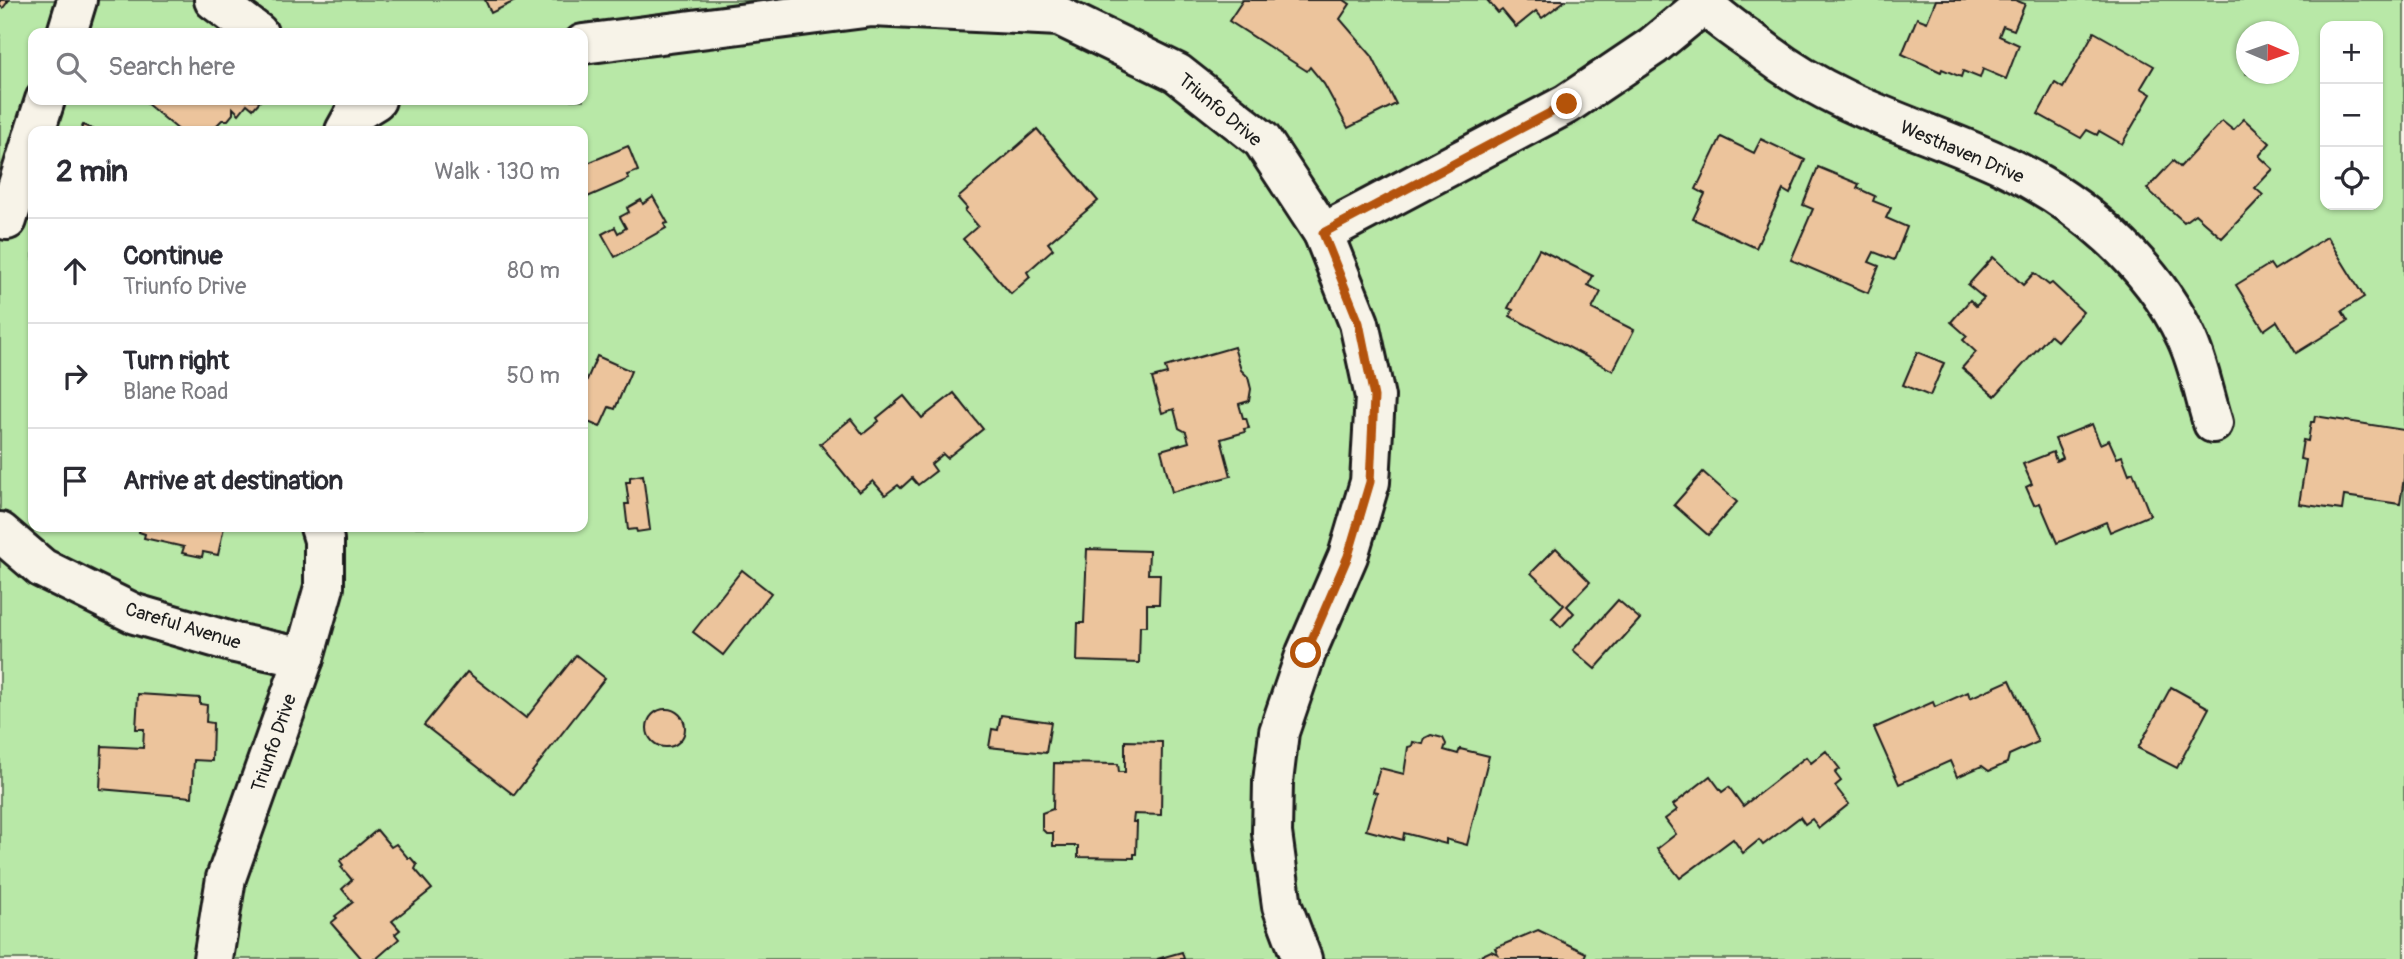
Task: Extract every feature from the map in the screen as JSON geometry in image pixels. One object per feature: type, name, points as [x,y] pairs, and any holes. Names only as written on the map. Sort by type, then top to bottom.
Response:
[{"type":"street","points":[[69,28],[77,0]]},
{"type":"street","points":[[214,0],[251,28]]},
{"type":"street","points":[[1323,233],[1567,104],[1653,46],[1702,2]]},
{"type":"street","name":"Westhaven Drive","points":[[1702,2],[1784,66],[1817,87],[1863,110],[2005,166],[2062,198],[2099,228],[2137,263],[2165,299],[2187,339],[2213,423]]},
{"type":"street","name":"Triunfo Drive","points":[[588,43],[872,7],[1059,16],[1177,73],[1262,141],[1323,233],[1359,323],[1374,397],[1370,482],[1348,556],[1306,653],[1277,744],[1272,833],[1282,906],[1302,959]]},
{"type":"street","points":[[37,126],[43,105]]},
{"type":"street","points":[[7,220],[28,152]]},
{"type":"street","name":"Careful Avenue","points":[[0,531],[42,568],[135,614],[235,643],[304,658]]},
{"type":"street","name":"Triunfo Drive","points":[[213,959],[226,878],[304,658],[324,587],[324,540],[322,532]]},
{"type":"green space","points":[[0,0],[2404,0],[2404,959],[0,959]]},
{"type":"building","points":[[0,0],[9,0],[3,8],[0,6]]},
{"type":"building","points":[[485,0],[517,0],[491,13]]},
{"type":"building","points":[[1243,0],[1344,0],[1350,4],[1340,19],[1372,56],[1396,104],[1348,128],[1324,84],[1310,67],[1307,71],[1229,21]]},
{"type":"building","points":[[1487,0],[1566,0],[1542,18],[1536,11],[1516,27],[1502,10],[1498,13]]},
{"type":"building","points":[[1936,0],[2015,0],[2025,4],[2014,30],[2003,26],[1999,36],[2019,45],[2006,79],[1983,69],[1980,78],[1963,71],[1961,77],[1942,69],[1941,72],[1902,54],[1917,18],[1927,22]]},
{"type":"building","points":[[2094,32],[2154,66],[2141,88],[2151,94],[2122,144],[2099,131],[2097,135],[2087,130],[2081,138],[2038,114],[2055,83],[2063,88]]},
{"type":"building","points":[[148,105],[246,105],[239,114],[233,108],[233,114],[228,120],[222,120],[216,126],[174,126]]},
{"type":"building","points":[[2244,119],[2270,143],[2259,156],[2273,169],[2255,188],[2263,195],[2222,238],[2195,214],[2184,222],[2147,189],[2173,161],[2180,167],[2222,121],[2233,130]]},
{"type":"building","points":[[1037,129],[1098,201],[1048,243],[1053,249],[1027,272],[1030,277],[1011,294],[963,239],[978,226],[958,198]]},
{"type":"building","points":[[1721,137],[1754,153],[1761,139],[1805,160],[1790,194],[1783,190],[1756,248],[1693,219],[1705,194],[1696,189]]},
{"type":"building","points":[[628,146],[638,171],[627,175],[629,179],[588,197],[588,163]]},
{"type":"building","points":[[1818,167],[1859,184],[1857,188],[1875,196],[1873,201],[1891,208],[1886,218],[1907,227],[1894,260],[1874,252],[1869,262],[1879,266],[1868,293],[1791,260],[1813,209],[1803,205]]},
{"type":"building","points":[[653,197],[668,223],[664,224],[666,228],[615,257],[602,234],[615,227],[618,233],[626,228],[620,217],[629,212],[627,208],[641,200],[643,204]]},
{"type":"building","points":[[2327,237],[2364,297],[2342,311],[2348,321],[2296,353],[2277,321],[2264,330],[2236,285],[2270,264],[2274,270]]},
{"type":"building","points":[[1539,249],[1593,276],[1588,285],[1601,292],[1592,309],[1634,330],[1613,371],[1510,316],[1513,310],[1508,308]]},
{"type":"building","points":[[1993,257],[2023,285],[2034,273],[2049,285],[2052,283],[2083,312],[2057,341],[2050,335],[1995,396],[1962,368],[1976,352],[1963,340],[1967,336],[1951,322],[1970,300],[1976,306],[1984,298],[1968,285]]},
{"type":"building","points":[[1234,347],[1241,370],[1248,377],[1251,389],[1249,401],[1239,404],[1249,428],[1244,429],[1245,432],[1221,439],[1231,476],[1172,492],[1161,450],[1189,442],[1186,432],[1179,428],[1174,409],[1162,413],[1152,378],[1167,374],[1165,367]]},
{"type":"building","points":[[1917,352],[1944,363],[1930,396],[1903,385]]},
{"type":"building","points":[[597,356],[631,371],[615,409],[609,407],[600,427],[588,422],[588,377]]},
{"type":"building","points":[[954,393],[983,429],[947,458],[943,454],[931,464],[936,471],[918,485],[912,478],[901,488],[898,485],[885,495],[873,481],[859,492],[820,444],[851,419],[863,434],[879,421],[877,418],[904,396],[922,418]]},
{"type":"building","points":[[2315,416],[2404,430],[2404,478],[2400,504],[2344,496],[2342,510],[2299,504],[2306,460],[2300,459],[2303,440],[2308,441],[2311,422],[2314,422]]},
{"type":"building","points":[[2092,424],[2100,444],[2109,440],[2117,458],[2122,456],[2129,474],[2133,472],[2150,515],[2110,532],[2106,522],[2057,543],[2040,503],[2034,505],[2026,487],[2032,484],[2023,464],[2053,452],[2056,461],[2063,458],[2055,439]]},
{"type":"building","points":[[1703,472],[1737,502],[1708,535],[1674,505]]},
{"type":"building","points":[[643,475],[650,530],[637,532],[636,529],[628,530],[626,482],[630,482],[630,477]]},
{"type":"building","points":[[139,532],[223,532],[218,555],[203,552],[202,557],[182,553],[184,547],[144,538],[145,534]]},
{"type":"building","points":[[1556,548],[1590,582],[1567,606],[1574,613],[1561,627],[1552,618],[1564,605],[1531,573]]},
{"type":"building","points":[[1087,549],[1149,551],[1148,574],[1160,574],[1159,604],[1147,604],[1147,626],[1140,626],[1139,663],[1077,661],[1078,623],[1084,623]]},
{"type":"building","points":[[742,570],[771,593],[723,655],[693,632]]},
{"type":"building","points":[[1618,600],[1640,619],[1595,669],[1573,650]]},
{"type":"building","points":[[576,655],[605,678],[514,795],[424,725],[467,672],[526,718]]},
{"type":"building","points":[[2010,680],[2038,742],[2009,755],[2007,763],[1989,771],[1982,766],[1957,777],[1950,761],[1899,784],[1874,728],[1933,702],[1935,707],[1968,692],[1970,698]]},
{"type":"building","points":[[2171,687],[2209,708],[2177,768],[2138,748]]},
{"type":"building","points":[[138,694],[200,698],[200,704],[207,705],[206,722],[213,723],[212,761],[194,760],[192,797],[100,789],[102,746],[143,748],[144,729],[136,729]]},
{"type":"building","points":[[666,709],[680,714],[685,728],[680,742],[666,747],[652,742],[647,728],[652,714]]},
{"type":"building","points":[[1001,715],[1051,722],[1046,753],[989,747],[992,729],[998,730]]},
{"type":"building","points":[[1431,735],[1443,738],[1446,744],[1444,750],[1458,754],[1460,749],[1489,756],[1467,845],[1446,839],[1446,844],[1404,833],[1403,840],[1366,830],[1377,793],[1373,792],[1380,768],[1404,774],[1408,747],[1412,746],[1413,742],[1423,744],[1425,738]]},
{"type":"building","points":[[1125,741],[1162,742],[1161,815],[1134,814],[1133,822],[1137,822],[1134,858],[1078,857],[1078,846],[1053,846],[1053,833],[1046,833],[1042,829],[1042,813],[1053,809],[1054,763],[1118,764],[1119,772],[1125,772]]},
{"type":"building","points":[[1826,751],[1840,769],[1835,773],[1841,781],[1835,786],[1849,804],[1819,828],[1812,819],[1805,824],[1800,817],[1763,845],[1759,840],[1743,853],[1733,839],[1680,878],[1657,849],[1676,834],[1665,819],[1677,810],[1673,805],[1710,776],[1722,792],[1729,787],[1743,806],[1806,757],[1811,763]]},
{"type":"building","points":[[377,830],[391,847],[396,844],[411,858],[417,865],[415,869],[432,889],[392,921],[400,930],[395,934],[399,939],[376,959],[362,959],[331,923],[337,918],[335,916],[353,902],[342,889],[352,880],[341,867],[343,865],[340,861]]},
{"type":"building","points":[[1538,930],[1586,953],[1584,958],[1587,959],[1474,959],[1491,951],[1498,954],[1495,948]]},
{"type":"building","points":[[1182,952],[1184,959],[1157,959]]},
{"type":"route","points":[[1306,653],[1348,556],[1370,482],[1374,397],[1359,323],[1323,233],[1567,104]]}]
